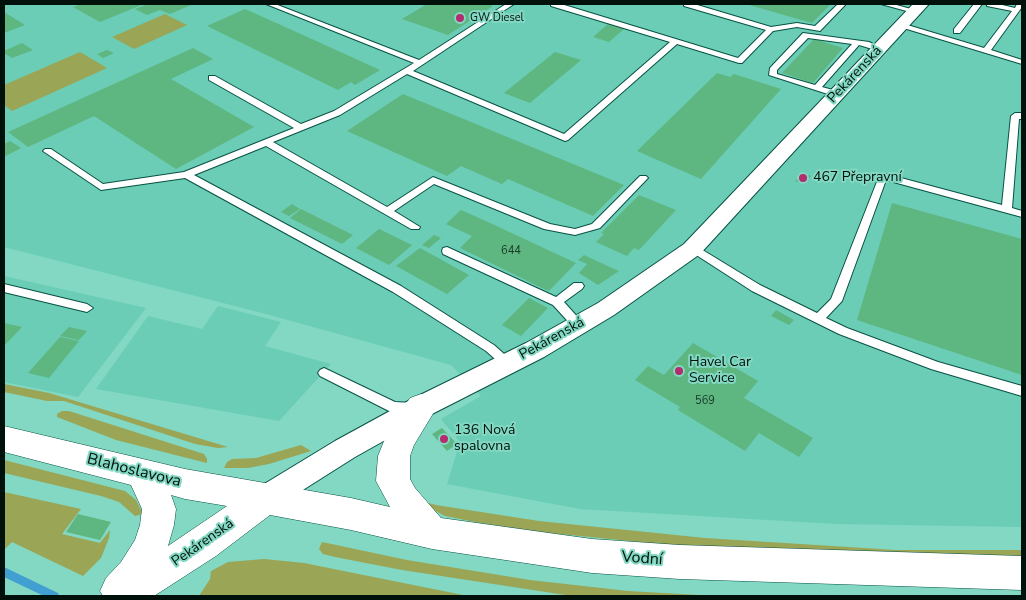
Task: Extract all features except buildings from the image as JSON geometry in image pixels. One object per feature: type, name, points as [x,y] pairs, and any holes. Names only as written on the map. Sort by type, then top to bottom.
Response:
[{"type":"main road","points":[[421,406],[399,441],[394,456],[393,481],[403,499],[432,533]]},
{"type":"main road","name":"Blahoslavova","points":[[4,439],[185,484],[266,498]]},
{"type":"main road","points":[[130,587],[150,547],[159,509],[151,488],[142,474]]},
{"type":"main road","name":"Vodní","points":[[266,498],[351,514],[432,533],[592,556],[680,562],[1022,573]]},
{"type":"main road","name":"Pekárenská","points":[[130,587],[203,544],[266,498]]},
{"type":"street","name":"Pekárenská","points":[[266,498],[328,458],[421,406],[508,364],[606,309],[692,249],[827,91],[879,49],[901,26],[914,6]]},
{"type":"lane","points":[[269,4],[420,63]]},
{"type":"lane","points":[[48,151],[101,187],[186,174],[337,113],[407,72],[511,4]]},
{"type":"lane","points":[[554,4],[739,61],[771,29]]},
{"type":"lane","points":[[687,4],[771,29],[797,25],[817,30],[842,4]]},
{"type":"lane","points":[[885,4],[914,6]]},
{"type":"lane","points":[[957,31],[978,4]]},
{"type":"lane","points":[[990,4],[1015,10]]},
{"type":"lane","points":[[986,51],[1020,4]]},
{"type":"lane","points":[[901,26],[1022,62]]},
{"type":"lane","points":[[857,43],[827,91],[774,75],[773,70],[806,35],[869,44],[879,49]]},
{"type":"lane","points":[[407,72],[565,138],[676,41]]},
{"type":"lane","points":[[212,78],[301,128]]},
{"type":"lane","points":[[1007,210],[1015,116],[1022,116]]},
{"type":"lane","points":[[266,142],[415,227]]},
{"type":"lane","points":[[186,174],[397,289],[490,348],[508,364]]},
{"type":"lane","points":[[819,318],[836,301],[882,176],[1022,214]]},
{"type":"lane","points":[[387,211],[433,180],[548,227],[575,232],[596,226],[643,178]]},
{"type":"lane","points":[[692,249],[756,288],[842,330],[935,366],[1022,391]]},
{"type":"lane","points":[[447,251],[557,302],[578,325]]},
{"type":"lane","points":[[557,302],[578,286]]},
{"type":"lane","points":[[4,288],[86,308]]},
{"type":"lane","points":[[324,373],[393,407],[421,406]]},
{"type":"shaded area","points":[[4,4],[1022,4],[1022,527],[836,524],[580,509],[447,484],[460,442],[441,419],[481,396],[451,365],[266,314],[4,247]]},
{"type":"shaded area","points":[[165,14],[187,25],[134,49],[112,37]]},
{"type":"shaded area","points":[[80,52],[107,68],[12,111],[4,105],[4,85]]},
{"type":"shaded area","points":[[4,276],[146,308],[78,397],[4,382]]},
{"type":"shaded area","points":[[218,306],[281,322],[265,346],[331,364],[279,421],[96,389],[148,316],[202,329]]},
{"type":"shaded area","points":[[4,384],[49,393],[228,447],[218,448],[195,444],[64,401],[47,401],[4,392]]},
{"type":"shaded area","points":[[62,411],[69,411],[204,454],[207,463],[116,440],[57,417],[57,414]]},
{"type":"shaded area","points":[[301,445],[311,451],[269,464],[248,468],[224,468],[227,462],[232,459],[256,458]]},
{"type":"shaded area","points":[[4,460],[125,491],[136,500],[143,514],[135,516],[119,502],[101,496],[4,473]]},
{"type":"shaded area","points":[[4,492],[81,509],[62,534],[100,543],[110,530],[101,558],[83,576],[12,542],[4,550]]},
{"type":"shaded area","points":[[421,501],[539,521],[705,538],[896,550],[1022,550],[1022,561],[927,561],[690,547],[540,532],[475,522],[445,516]]},
{"type":"shaded area","points":[[322,542],[407,560],[530,580],[628,591],[718,596],[572,596],[402,570],[335,557],[323,554],[319,549]]},
{"type":"shaded area","points":[[264,559],[304,563],[468,596],[199,596],[210,579],[211,571],[228,562]]},
{"type":"waterway","points":[[4,572],[54,596]]},
{"type":"place","name":"GW Diesel","points":[[460,18]]},
{"type":"place","name":"467 Přepravní","points":[[803,178]]},
{"type":"place","name":"Havel Car Service","points":[[679,371]]},
{"type":"place","name":"136 Nová spalovna","points":[[444,439]]}]
